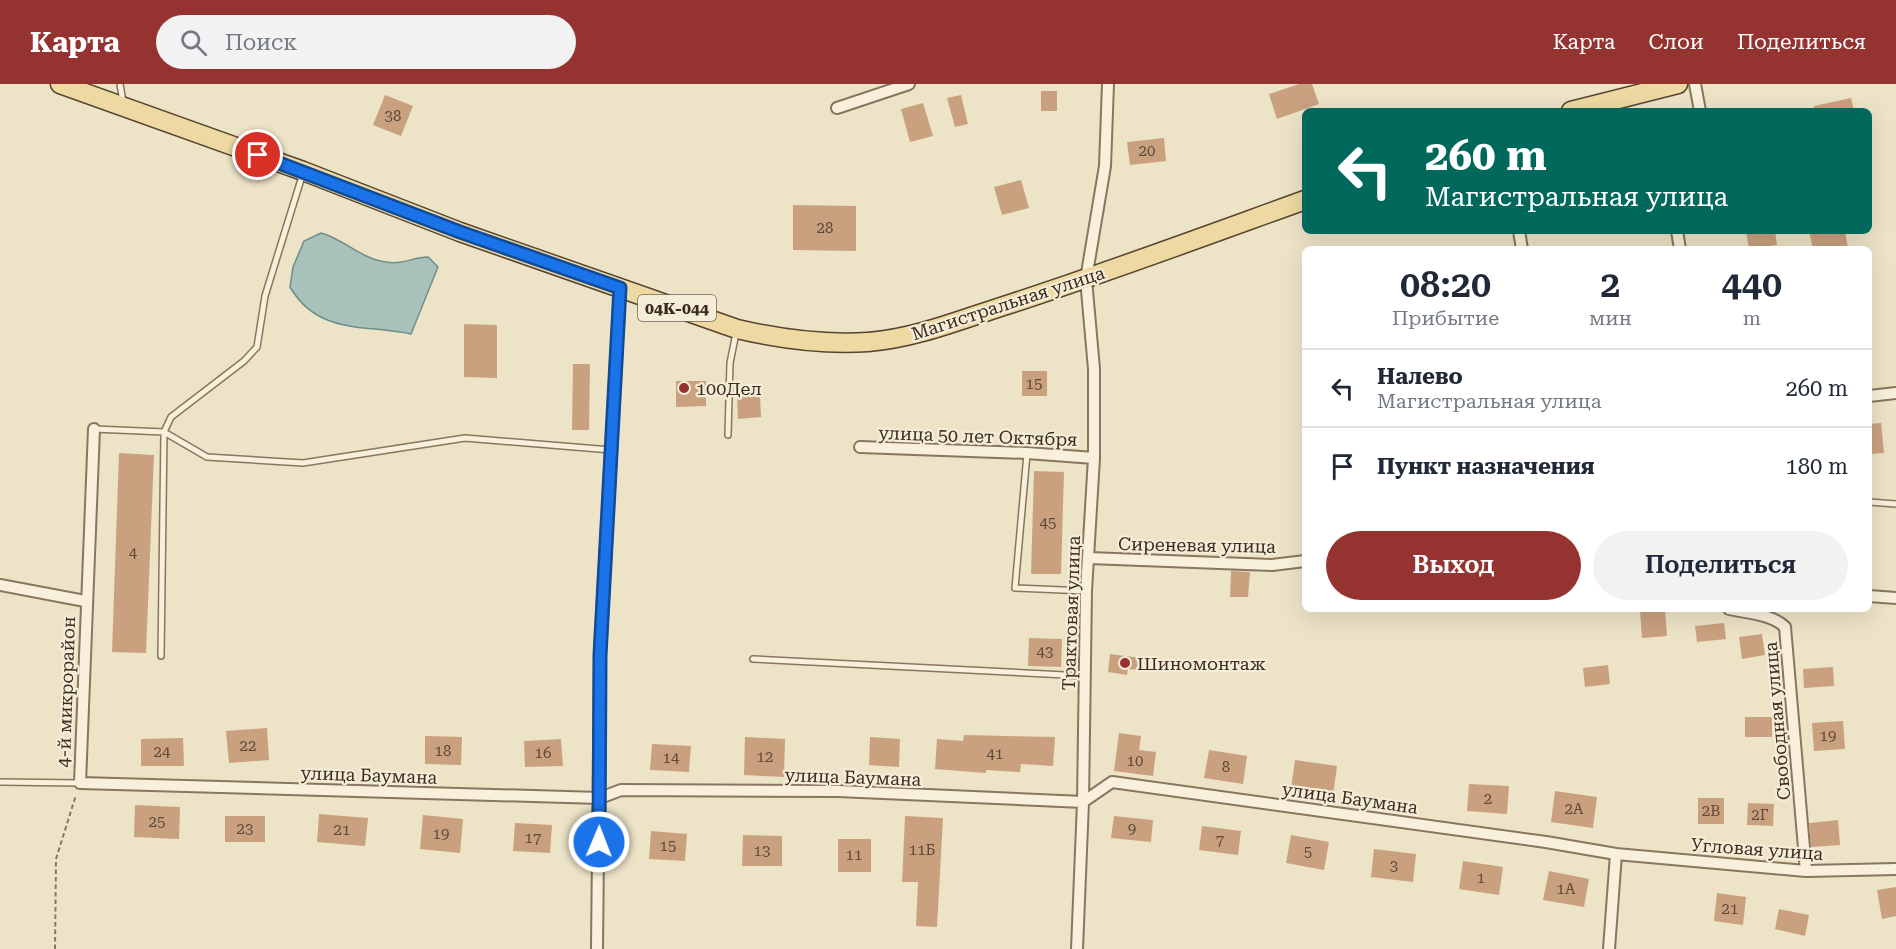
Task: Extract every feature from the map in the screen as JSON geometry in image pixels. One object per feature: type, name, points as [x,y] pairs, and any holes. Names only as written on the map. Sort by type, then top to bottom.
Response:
[{"type":"main road","name":"Магистральная улица","points":[[60,84],[303,171],[460,232],[737,329],[771,337],[815,342],[868,342],[911,336],[1086,279],[1302,201]]},
{"type":"main road","points":[[1583,108],[1678,84]]},
{"type":"street","points":[[837,108],[909,84]]},
{"type":"street","name":"Трактовая улица","points":[[1077,949],[1083,802],[1086,591],[1094,458],[1094,369],[1086,279],[1105,166],[1108,84]]},
{"type":"street","points":[[1695,84],[1699,108]]},
{"type":"street","points":[[597,949],[600,655],[620,288]]},
{"type":"street","points":[[1872,396],[1896,393]]},
{"type":"street","name":"4-й микрорайон","points":[[80,783],[94,429]]},
{"type":"street","name":"улица 50 лет Октября","points":[[860,447],[1027,453],[1094,458]]},
{"type":"street","name":"Сиреневая улица","points":[[1089,558],[1272,565],[1302,561]]},
{"type":"street","name":"4-й микрорайон","points":[[0,585],[86,601]]},
{"type":"street","points":[[1872,596],[1896,598]]},
{"type":"street","name":"Свободная улица","points":[[1743,612],[1779,621],[1785,627],[1806,872]]},
{"type":"street","name":"улица Баумана","points":[[80,783],[600,798],[621,790],[838,791],[1083,802],[1112,782],[1546,842],[1616,854]]},
{"type":"street","points":[[1610,949],[1616,854]]},
{"type":"street","name":"Угловая улица","points":[[1616,854],[1806,872],[1896,869]]},
{"type":"lane","points":[[120,84],[124,107]]},
{"type":"lane","points":[[161,656],[164,432],[171,417],[244,361],[257,347],[268,286],[303,171]]},
{"type":"lane","points":[[728,435],[730,363],[737,329]]},
{"type":"lane","points":[[94,429],[164,432],[207,457],[303,462],[465,438],[611,450]]},
{"type":"lane","points":[[1027,453],[1015,588],[1086,591]]},
{"type":"lane","points":[[1872,502],[1896,504]]},
{"type":"lane","points":[[753,659],[1084,676]]},
{"type":"lane","points":[[0,782],[80,783]]},
{"type":"path","points":[[55,949],[56,859],[80,783]]},
{"type":"water","points":[[321,233],[377,260],[398,262],[428,257],[438,267],[411,334],[343,325],[314,313],[301,302],[290,287],[293,267],[304,241]]},
{"type":"building","points":[[1299,84],[1312,84],[1319,104],[1302,108],[1302,110],[1277,119],[1269,94]]},
{"type":"building","points":[[1041,91],[1057,91],[1057,111],[1041,111]]},
{"type":"building","points":[[385,95],[413,106],[401,136],[373,125]]},
{"type":"building","points":[[961,95],[968,124],[955,127],[947,98]]},
{"type":"building","points":[[1851,98],[1853,108],[1814,108],[1814,106]]},
{"type":"building","points":[[923,103],[933,136],[910,142],[901,109]]},
{"type":"building","points":[[1164,138],[1166,161],[1130,165],[1127,142]]},
{"type":"building","points":[[1021,180],[1029,208],[1002,215],[994,187]]},
{"type":"building","points":[[793,205],[856,206],[856,251],[793,250]]},
{"type":"building","points":[[1746,234],[1775,234],[1777,245],[1748,246]]},
{"type":"building","points":[[1810,234],[1846,234],[1848,246],[1812,246]]},
{"type":"building","points":[[464,324],[497,325],[497,378],[464,377]]},
{"type":"building","points":[[573,364],[590,364],[589,430],[572,430]]},
{"type":"building","points":[[1022,371],[1047,371],[1047,396],[1022,396]]},
{"type":"building","points":[[676,381],[706,381],[706,406],[676,407]]},
{"type":"building","points":[[760,395],[761,417],[738,419],[737,396]]},
{"type":"building","points":[[1881,423],[1884,453],[1872,454],[1872,424]]},
{"type":"building","points":[[119,453],[154,455],[146,653],[112,652]]},
{"type":"building","points":[[1034,471],[1064,472],[1061,574],[1031,574]]},
{"type":"building","points":[[1231,571],[1250,572],[1248,597],[1230,597]]},
{"type":"building","points":[[1640,612],[1665,612],[1667,636],[1642,638]]},
{"type":"building","points":[[1724,623],[1726,639],[1697,642],[1695,626]]},
{"type":"building","points":[[1762,634],[1765,655],[1742,659],[1739,637]]},
{"type":"building","points":[[1029,638],[1062,639],[1061,667],[1028,666]]},
{"type":"building","name":"Шиномонтаж","points":[[1110,654],[1141,658],[1139,670],[1128,669],[1127,675],[1108,672]]},
{"type":"building","points":[[1608,665],[1610,684],[1585,687],[1583,668]]},
{"type":"building","points":[[1833,667],[1834,686],[1804,688],[1803,669]]},
{"type":"building","points":[[1745,717],[1772,717],[1772,737],[1745,737]]},
{"type":"building","points":[[1843,721],[1845,749],[1814,751],[1812,723]]},
{"type":"building","points":[[267,728],[269,760],[229,763],[226,731]]},
{"type":"building","points":[[1119,733],[1141,736],[1139,750],[1156,752],[1153,776],[1114,771]]},
{"type":"building","points":[[964,735],[1055,737],[1053,766],[1021,764],[1020,772],[986,770],[986,773],[935,769],[937,739],[963,741]]},
{"type":"building","points":[[425,736],[462,737],[461,765],[425,764]]},
{"type":"building","points":[[745,737],[785,739],[784,777],[744,775]]},
{"type":"building","points":[[870,737],[900,739],[899,767],[869,765]]},
{"type":"building","points":[[183,738],[184,766],[141,766],[141,739]]},
{"type":"building","points":[[561,739],[563,766],[525,767],[524,741]]},
{"type":"building","points":[[652,744],[691,746],[689,772],[650,770]]},
{"type":"building","points":[[1209,750],[1247,756],[1243,784],[1204,778]]},
{"type":"building","points":[[1295,760],[1337,766],[1333,795],[1291,789]]},
{"type":"building","points":[[1469,784],[1509,786],[1507,814],[1467,811]]},
{"type":"building","points":[[1555,791],[1597,797],[1593,828],[1551,822]]},
{"type":"building","points":[[1698,798],[1724,798],[1724,824],[1698,824]]},
{"type":"building","points":[[1748,803],[1774,804],[1773,826],[1747,825]]},
{"type":"building","points":[[135,805],[180,807],[179,839],[134,837]]},
{"type":"building","points":[[319,814],[368,818],[365,846],[317,842]]},
{"type":"building","points":[[423,815],[463,819],[460,853],[420,849]]},
{"type":"building","points":[[225,816],[265,816],[265,842],[225,842]]},
{"type":"building","points":[[905,816],[943,818],[937,927],[916,926],[918,882],[902,882]]},
{"type":"building","points":[[1114,816],[1153,820],[1151,842],[1111,838]]},
{"type":"building","points":[[1838,820],[1840,845],[1811,847],[1809,823]]},
{"type":"building","points":[[515,823],[552,825],[550,853],[513,851]]},
{"type":"building","points":[[1202,826],[1241,831],[1238,855],[1199,850]]},
{"type":"building","points":[[651,831],[687,834],[685,861],[649,859]]},
{"type":"building","points":[[743,835],[782,836],[782,866],[742,866]]},
{"type":"building","points":[[1291,835],[1329,842],[1324,870],[1286,863]]},
{"type":"building","points":[[838,839],[871,839],[871,872],[838,872]]},
{"type":"building","points":[[1374,849],[1416,854],[1413,882],[1371,877]]},
{"type":"building","points":[[1463,861],[1503,867],[1499,895],[1459,889]]},
{"type":"building","points":[[1549,871],[1589,879],[1584,907],[1543,900]]},
{"type":"building","points":[[1896,887],[1896,916],[1882,919],[1877,890]]},
{"type":"building","points":[[1717,893],[1746,897],[1743,925],[1714,921]]},
{"type":"building","points":[[1779,909],[1809,915],[1805,936],[1775,929]]},
{"type":"place","name":"100Дел","points":[[684,388]]},
{"type":"place","name":"Шиномонтаж","points":[[1125,663]]},
{"type":"route","points":[[258,155],[460,232],[620,288],[600,655],[599,842]]}]
